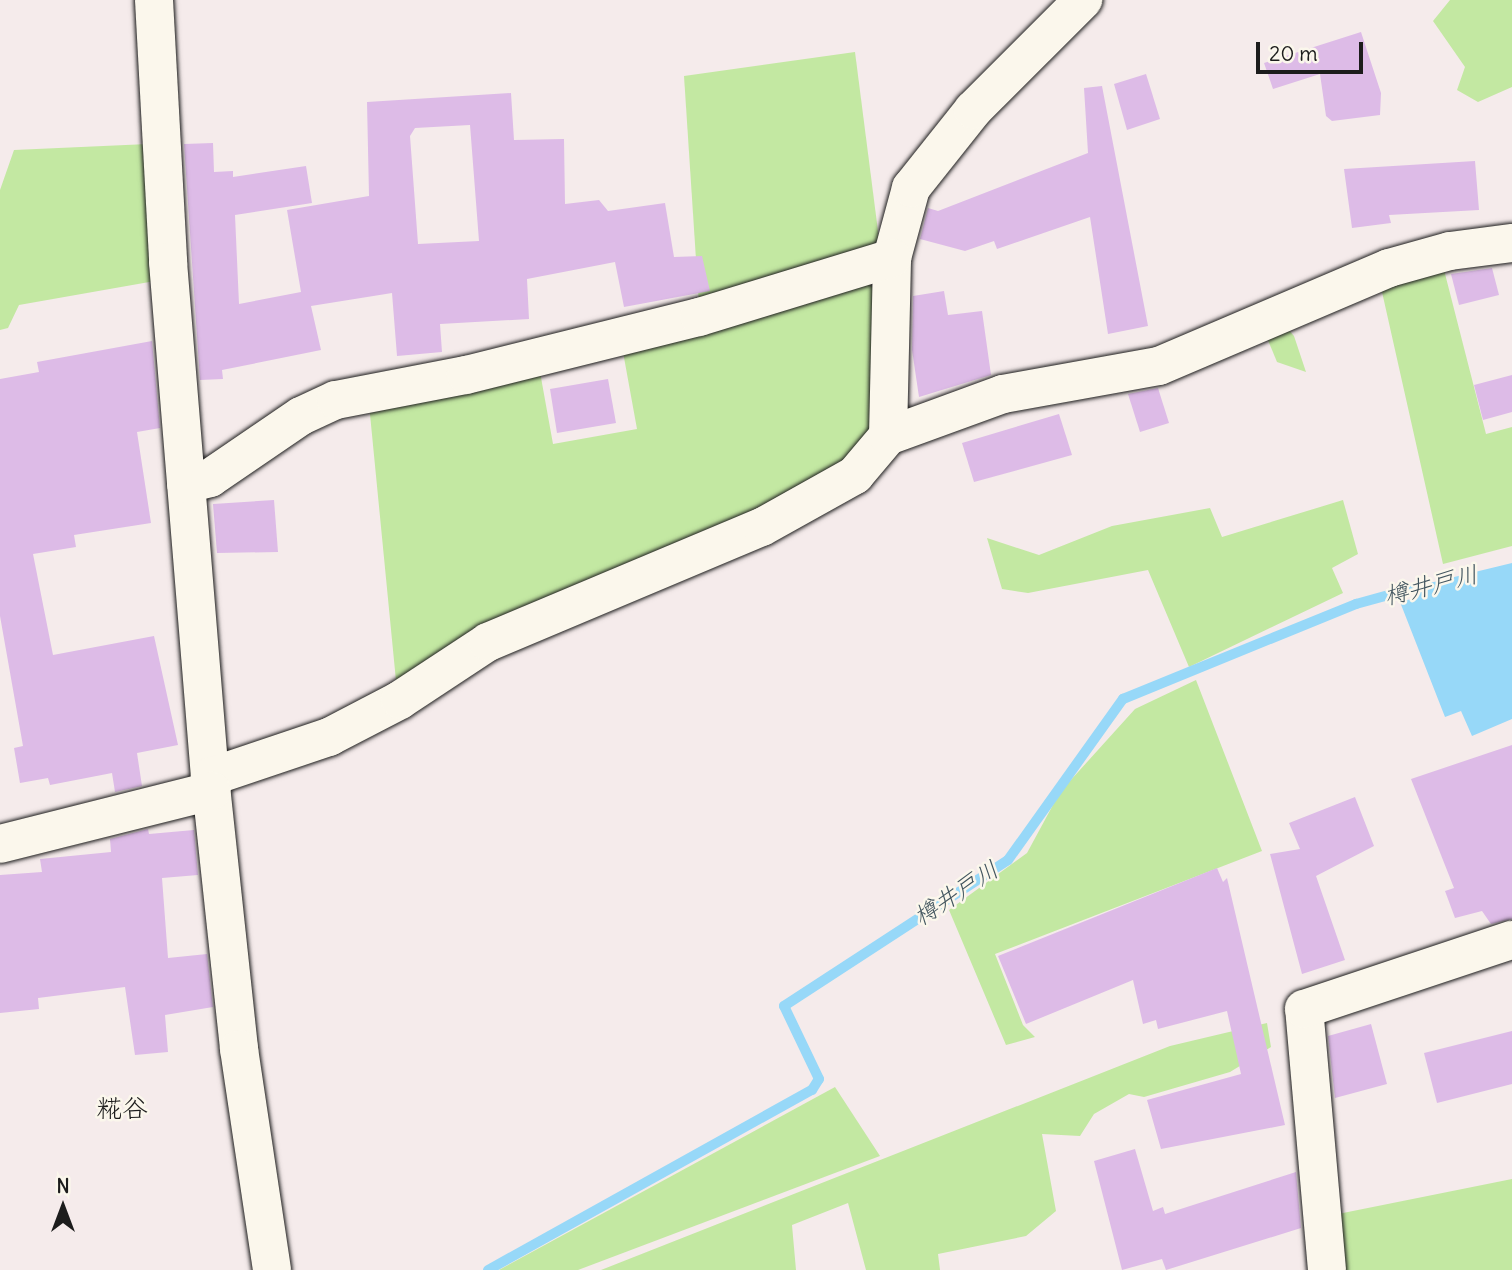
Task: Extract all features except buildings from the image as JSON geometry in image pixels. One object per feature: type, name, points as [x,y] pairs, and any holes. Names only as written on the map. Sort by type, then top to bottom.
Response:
[{"type":"street","points":[[154,0],[186,484],[211,784],[239,1049],[272,1270]]},
{"type":"street","points":[[888,436],[892,258],[911,188],[934,155],[1083,0]]},
{"type":"street","points":[[0,845],[211,784],[329,737],[400,700],[488,642],[762,527],[855,475],[888,436],[1003,394],[1159,366],[1389,268],[1450,251],[1512,243]]},
{"type":"street","points":[[186,484],[210,478],[301,416],[336,400],[467,375],[699,317],[892,258]]},
{"type":"street","points":[[1326,1270],[1304,1009],[1512,940]]},
{"type":"green space","points":[[1450,0],[1512,0],[1512,87],[1478,102],[1457,90],[1465,67],[1433,21]]},
{"type":"green space","points":[[855,52],[879,239],[866,254],[699,305],[684,76]]},
{"type":"green space","points":[[148,144],[155,281],[19,305],[8,328],[0,330],[0,190],[14,150]]},
{"type":"green space","points":[[1442,262],[1486,434],[1512,427],[1512,546],[1443,564],[1380,283]]},
{"type":"green space","points":[[867,284],[873,286],[879,414],[846,468],[397,691],[369,404],[540,372],[553,444],[637,429],[623,352]]},
{"type":"green space","points":[[1287,328],[1294,336],[1306,372],[1277,362],[1265,333]]},
{"type":"green space","points":[[1343,500],[1358,554],[1332,568],[1343,593],[1189,667],[1148,570],[1028,593],[1002,589],[987,538],[1039,555],[1112,526],[1210,508],[1222,537]]},
{"type":"green space","points":[[1196,680],[1262,851],[995,954],[1023,1025],[1035,1037],[1006,1045],[949,910],[1027,853],[1060,792],[1135,709]]},
{"type":"green space","points":[[1267,1023],[1271,1047],[1230,1072],[1144,1097],[1129,1094],[1094,1114],[1080,1136],[1042,1134],[1056,1211],[1026,1236],[938,1254],[940,1270],[866,1270],[848,1203],[792,1225],[796,1270],[601,1270],[1170,1046]]},
{"type":"green space","points":[[835,1087],[880,1156],[578,1270],[499,1270]]},
{"type":"green space","points":[[1512,1179],[1512,1270],[1337,1270],[1333,1215]]},
{"type":"water","points":[[1512,563],[1512,719],[1472,736],[1461,711],[1445,717],[1400,602],[1415,598],[1413,587]]},
{"type":"waterway","name":"樽井戸川","points":[[488,1270],[812,1090],[819,1079],[784,1006],[1008,860],[1123,699],[1356,604],[1425,585]]},
{"type":"district","name":"糀谷","points":[[122,1108]]}]
